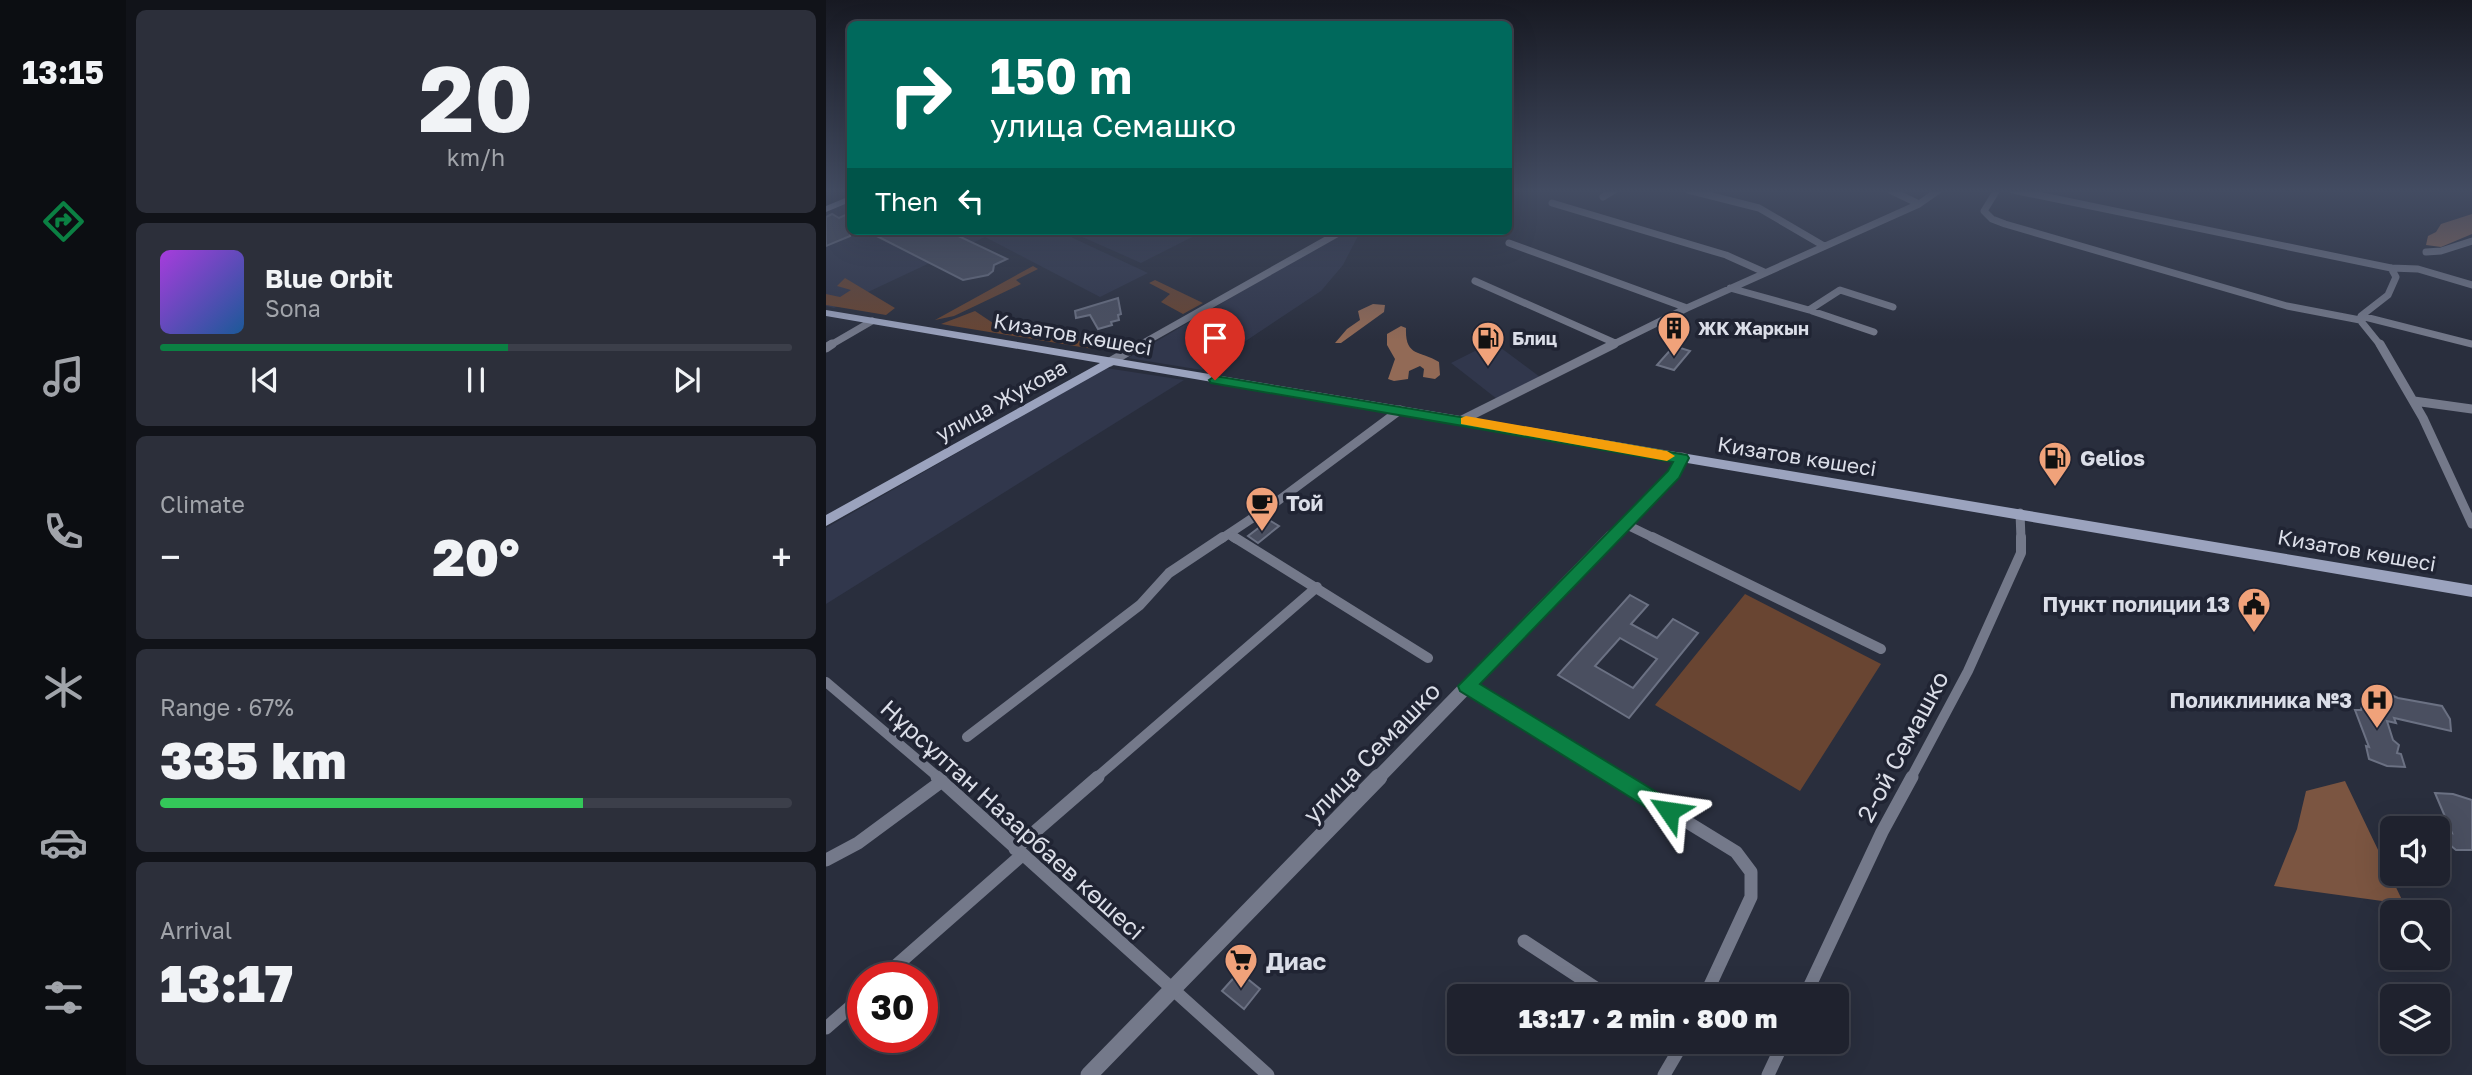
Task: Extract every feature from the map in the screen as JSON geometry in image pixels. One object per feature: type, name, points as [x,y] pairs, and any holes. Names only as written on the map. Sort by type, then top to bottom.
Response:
[{"type":"main road","name":"Кизатов көшесі","points":[[826,313],[2472,591]]},
{"type":"main road","name":"улица Жукова","points":[[826,521],[1110,362]]},
{"type":"street","name":"улица Жукова","points":[[1110,362],[1326,240]]},
{"type":"street","points":[[1677,240],[1720,253],[1763,272]]},
{"type":"street","points":[[1813,240],[1824,247]]},
{"type":"street","points":[[1462,420],[1687,308],[1839,240]]},
{"type":"street","points":[[2061,240],[2287,306],[2360,318],[2472,344]]},
{"type":"street","points":[[2256,240],[2391,268],[2418,269],[2472,285]]},
{"type":"street","points":[[2426,252],[2441,251],[2472,241]]},
{"type":"street","points":[[1509,243],[1687,308]]},
{"type":"street","points":[[2360,318],[2395,286],[2396,277],[2391,268]]},
{"type":"street","points":[[1475,281],[1615,343]]},
{"type":"street","points":[[1730,288],[1874,332]]},
{"type":"street","points":[[1812,311],[1840,290],[1893,307]]},
{"type":"street","points":[[2360,318],[2394,366],[2414,401],[2472,524]]},
{"type":"street","points":[[826,348],[872,321]]},
{"type":"street","points":[[2414,401],[2472,408]]},
{"type":"street","points":[[967,737],[1140,605],[1169,573],[1230,535],[1401,410]]},
{"type":"street","name":"улица Семашко","points":[[1089,1075],[1674,474],[1682,458]]},
{"type":"street","name":"2-ой Семашко","points":[[1811,984],[1882,832],[1968,671],[2021,553],[2020,513]]},
{"type":"street","points":[[1625,524],[1881,649]]},
{"type":"street","points":[[1230,535],[1317,587],[1428,659]]},
{"type":"street","points":[[900,962],[1018,852],[1317,587]]},
{"type":"street","name":"Нұрсұлтан Назарбаев көшесі","points":[[826,682],[942,781],[1268,1075]]},
{"type":"street","points":[[1467,686],[1736,852],[1747,863],[1753,874],[1751,897],[1711,984]]},
{"type":"street","points":[[826,860],[858,843],[942,781]]},
{"type":"street","points":[[1524,941],[1590,984]]},
{"type":"street","points":[[826,1028],[847,1010]]},
{"type":"street","points":[[1664,1075],[1675,1054]]},
{"type":"street","points":[[1768,1075],[1778,1054]]},
{"type":"shaded area","points":[[826,240],[978,240],[834,308],[826,306]]},
{"type":"shaded area","points":[[991,240],[1078,240],[1148,273],[1100,297]]},
{"type":"shaded area","points":[[1089,240],[1186,240],[1141,263]]},
{"type":"shaded area","points":[[1329,240],[1356,240],[1343,265],[1321,291],[1202,370],[1128,358]]},
{"type":"shaded area","points":[[2427,240],[2457,240],[2441,247],[2426,245]]},
{"type":"shaded area","points":[[1033,266],[1038,269],[1016,280],[1021,284],[954,316],[935,320]]},
{"type":"shaded area","points":[[845,278],[895,308],[886,315],[826,305],[826,294],[840,297],[851,290],[837,286]]},
{"type":"shaded area","points":[[1155,280],[1203,303],[1183,314],[1161,302],[1170,294],[1149,283]]},
{"type":"shaded area","points":[[1373,304],[1385,305],[1384,312],[1341,343],[1335,343],[1347,329],[1360,320],[1358,311]]},
{"type":"shaded area","points":[[975,311],[999,327],[1099,344],[1093,349],[941,324]]},
{"type":"shaded area","points":[[1401,326],[1406,328],[1406,337],[1411,348],[1439,362],[1440,375],[1435,379],[1423,377],[1424,369],[1420,366],[1409,371],[1408,379],[1388,379],[1395,359],[1387,345],[1387,334]]},
{"type":"shaded area","points":[[1493,342],[1540,377],[1497,399],[1451,363]]},
{"type":"shaded area","points":[[1106,368],[1184,380],[826,604],[826,528]]},
{"type":"shaded area","points":[[1745,594],[1881,664],[1800,791],[1655,705]]},
{"type":"shaded area","points":[[2345,781],[2380,854],[2380,886],[2395,886],[2402,900],[2380,901],[2274,886],[2297,829],[2306,791]]},
{"type":"building","points":[[826,240],[840,240],[826,246]]},
{"type":"building","points":[[885,240],[967,240],[1007,259],[994,265],[993,271],[988,275],[963,280]]},
{"type":"building","points":[[1118,298],[1121,314],[1118,315],[1119,320],[1111,322],[1112,325],[1098,329],[1090,315],[1076,318],[1075,311]]},
{"type":"building","name":"ЖК Жаркын","points":[[1674,346],[1690,351],[1674,370],[1657,365]]},
{"type":"building","name":"Той","points":[[1269,520],[1279,526],[1258,543],[1248,536]]},
{"type":"building","points":[[1630,595],[1648,605],[1631,624],[1657,638],[1673,619],[1698,633],[1629,718],[1558,675]],"holes":[[[1620,638],[1657,659],[1633,688],[1595,666]]]},
{"type":"building","name":"Поликлиника №3","points":[[2380,690],[2398,698],[2442,706],[2450,719],[2451,731],[2394,718],[2396,723],[2387,721],[2393,740],[2399,745],[2397,753],[2401,754],[2405,767],[2387,766],[2369,759],[2366,746],[2369,747],[2355,710],[2361,710],[2364,699],[2376,698]]},
{"type":"building","points":[[2435,793],[2453,794],[2472,800],[2472,850],[2456,850],[2450,845],[2450,816],[2445,816]]},
{"type":"building","name":"Диас","points":[[1239,972],[1260,989],[1244,1009],[1222,991]]},
{"type":"slow traffic","points":[[1466,421],[1667,456]]},
{"type":"place","name":"ЖК Жаркын","points":[[1674,358]]},
{"type":"place","name":"Блиц","points":[[1488,368]]},
{"type":"place","name":"Gelios","points":[[2055,488]]},
{"type":"place","name":"Той","points":[[1262,533]]},
{"type":"place","name":"Пункт полиции 13","points":[[2254,634]]},
{"type":"place","name":"Поликлиника №3","points":[[2377,730]]},
{"type":"place","name":"Диас","points":[[1241,990]]},
{"type":"route","points":[[1215,380],[1682,458],[1674,474],[1467,686],[1669,811]]}]
